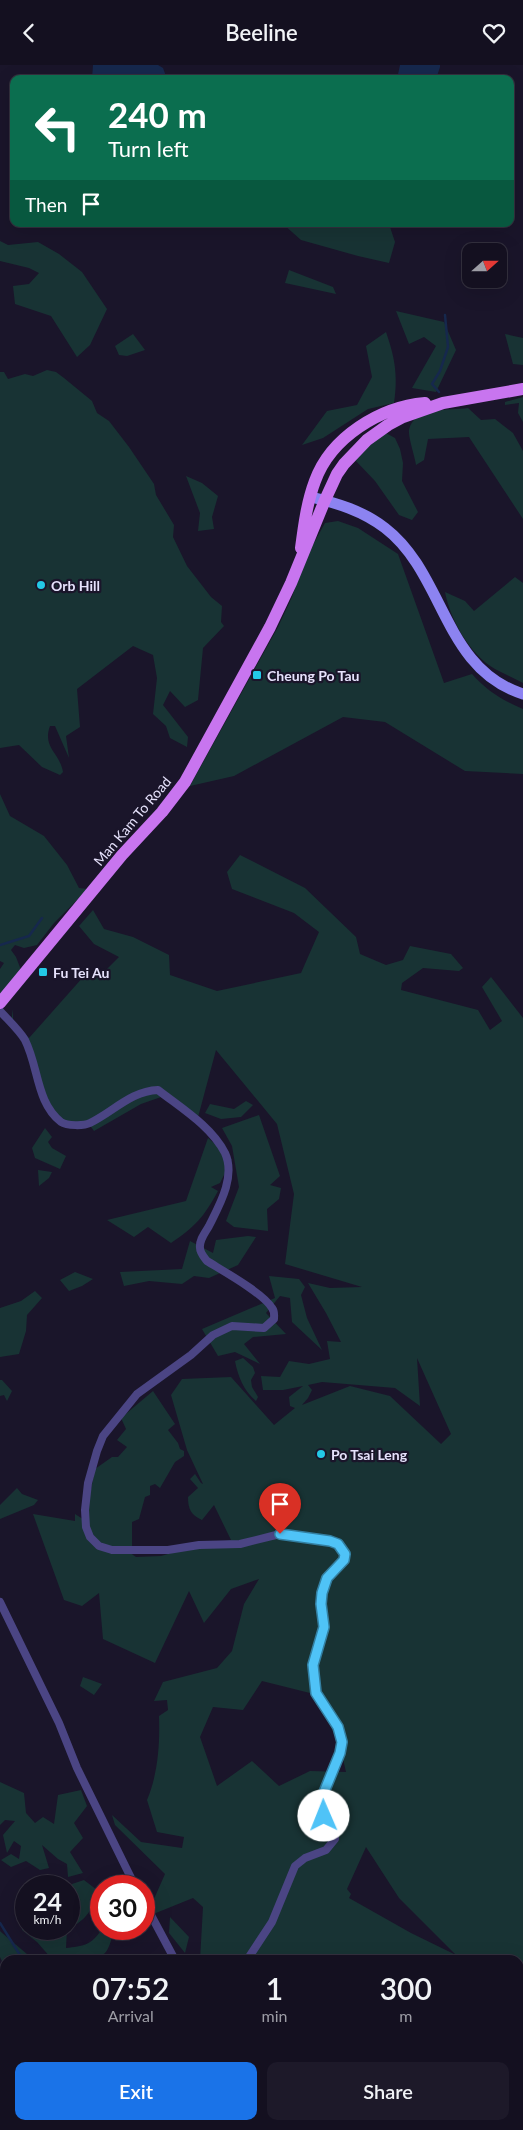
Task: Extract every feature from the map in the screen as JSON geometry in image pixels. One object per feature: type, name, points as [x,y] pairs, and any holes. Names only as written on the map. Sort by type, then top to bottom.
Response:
[{"type":"main road","name":"Man Kam To Road","points":[[299,561],[306,512],[321,469],[336,448],[358,427],[378,416],[406,406],[420,403],[443,403],[523,389]]},
{"type":"main road","name":"Man Kam To Road","points":[[0,1003],[122,855],[162,813],[185,782],[270,627],[291,583],[337,473],[367,440],[395,421],[443,403]]},
{"type":"street","points":[[311,497],[356,511],[375,521],[403,545],[426,580],[460,645],[476,665],[501,686],[523,695]]},
{"type":"street","points":[[0,1011],[24,1039],[34,1064],[43,1100],[55,1117],[65,1125],[89,1124],[131,1097],[147,1090],[158,1090],[209,1130],[224,1152],[229,1171],[224,1196],[202,1239],[201,1254],[207,1261],[271,1305],[274,1312],[274,1319],[264,1328],[232,1326],[213,1335],[191,1355],[136,1394],[103,1436],[97,1451],[88,1483],[85,1510],[86,1527],[90,1537],[99,1546],[112,1550],[168,1550],[199,1545],[240,1544],[280,1534],[330,1541],[338,1544],[345,1554],[344,1560],[327,1578],[322,1593],[321,1604],[324,1627],[313,1665],[316,1693],[338,1727],[342,1738],[340,1753],[320,1805],[323,1813],[335,1830],[335,1839],[326,1850],[302,1860],[295,1866],[272,1922],[250,1955]]},
{"type":"street","points":[[0,1602],[59,1723],[77,1769],[130,1875]]},
{"type":"street","points":[[155,1923],[172,1955]]},
{"type":"green space","points":[[286,227],[390,227],[395,242],[389,263],[301,240]]},
{"type":"green space","points":[[0,241],[8,245],[38,242],[59,254],[82,272],[107,309],[90,345],[77,357],[51,316],[15,304],[13,286],[29,284],[39,273],[29,268],[0,261]]},
{"type":"green space","points":[[289,270],[333,287],[336,294],[285,283]]},
{"type":"green space","points":[[396,311],[444,322],[456,350],[436,392],[412,388],[436,346],[424,337],[409,344]]},
{"type":"green space","points":[[386,332],[395,367],[394,403],[368,409],[323,438],[302,445],[327,411],[357,405],[372,377],[366,346]]},
{"type":"green space","points":[[133,334],[145,350],[127,356],[119,355],[115,346]]},
{"type":"green space","points":[[505,334],[523,338],[523,365],[513,364]]},
{"type":"green space","points":[[47,370],[56,372],[92,401],[97,413],[109,421],[129,447],[154,484],[156,495],[174,525],[173,537],[187,566],[211,597],[222,606],[221,622],[224,626],[203,648],[198,700],[185,707],[170,691],[163,705],[188,737],[187,747],[170,738],[166,726],[153,714],[157,678],[153,655],[133,646],[77,689],[80,727],[66,736],[69,758],[55,726],[50,726],[48,740],[61,765],[63,772],[60,775],[42,767],[19,745],[0,748],[0,372],[4,372],[8,379],[25,374],[33,376]]},
{"type":"green space","points":[[523,397],[523,422],[518,413],[519,403],[505,405],[505,402]]},
{"type":"green space","points":[[468,408],[481,420],[495,419],[513,433],[523,451],[523,519],[469,437],[428,439],[424,460],[416,465],[409,433],[412,422],[425,413],[433,411]]},
{"type":"green space","points":[[384,432],[395,438],[400,449],[403,463],[402,481],[418,512],[412,520],[399,515],[375,481],[355,460]]},
{"type":"green space","points":[[186,476],[202,483],[218,496],[212,517],[214,529],[198,531],[200,513]]},
{"type":"green space","points":[[338,521],[358,528],[398,554],[444,683],[472,674],[495,695],[523,709],[523,774],[465,771],[385,722],[343,717],[234,776],[190,786],[278,627],[292,597],[305,559],[325,523]]},
{"type":"green space","points":[[515,577],[523,583],[523,683],[495,669],[477,655],[456,625],[445,592],[465,601],[474,611]]},
{"type":"green space","points":[[0,794],[10,816],[44,836],[67,865],[79,888],[88,889],[54,923],[37,945],[24,948],[15,945],[11,950],[21,970],[0,997],[0,969],[4,963],[0,961]]},
{"type":"green space","points":[[240,855],[305,888],[356,937],[360,954],[386,965],[403,960],[410,946],[451,954],[463,968],[459,971],[423,968],[402,983],[401,990],[478,1010],[490,1030],[502,1021],[482,987],[491,977],[523,1018],[523,1955],[456,1955],[200,1955],[203,1907],[193,1898],[155,1913],[155,1897],[165,1874],[115,1825],[112,1815],[141,1842],[182,1848],[184,1837],[157,1832],[147,1800],[154,1780],[158,1759],[159,1716],[168,1710],[167,1700],[154,1701],[163,1682],[217,1668],[232,1651],[244,1604],[259,1579],[231,1589],[204,1623],[189,1591],[155,1663],[103,1639],[99,1593],[82,1606],[64,1600],[33,1514],[75,1521],[75,1514],[89,1523],[89,1499],[95,1469],[112,1457],[118,1457],[127,1447],[117,1440],[126,1429],[121,1418],[153,1391],[175,1424],[168,1430],[178,1443],[180,1449],[184,1451],[184,1456],[175,1462],[160,1488],[155,1484],[150,1486],[150,1495],[145,1497],[139,1519],[132,1522],[132,1547],[123,1548],[136,1557],[161,1556],[199,1545],[231,1540],[214,1505],[202,1520],[193,1514],[190,1508],[188,1497],[198,1488],[190,1479],[195,1474],[203,1484],[187,1450],[171,1395],[182,1379],[231,1377],[274,1425],[295,1408],[290,1406],[289,1397],[303,1386],[283,1390],[263,1390],[261,1376],[280,1377],[289,1361],[309,1364],[330,1359],[327,1341],[341,1342],[308,1283],[330,1288],[362,1287],[285,1264],[294,1194],[277,1124],[216,1050],[197,1121],[161,1097],[141,1104],[94,1131],[89,1124],[62,1122],[44,1102],[25,1038],[11,1022],[13,1009],[13,1021],[29,1038],[84,976],[101,975],[119,957],[94,944],[79,926],[93,910],[104,929],[133,937],[169,955],[170,975],[217,991],[301,973],[319,932],[294,913],[232,889],[227,872]],"holes":[[[417,1358],[451,1434],[441,1444],[390,1396],[350,1386],[302,1405],[312,1390],[308,1385],[322,1382],[395,1388],[420,1406]],[[314,1673],[316,1693],[341,1750],[346,1772],[310,1771],[279,1786],[252,1761],[217,1786],[200,1737],[213,1707],[243,1710],[262,1681],[310,1693]],[[366,1847],[399,1898],[456,1955],[411,1933],[349,1898],[351,1894],[347,1889]]]},
{"type":"green space","points":[[246,1101],[253,1105],[241,1117],[221,1119],[205,1113],[210,1104],[234,1109]]},
{"type":"green space","points":[[259,1115],[280,1176],[270,1185],[281,1188],[279,1199],[267,1209],[268,1231],[234,1227],[226,1221],[239,1187],[232,1146],[222,1128]]},
{"type":"green space","points":[[45,1128],[52,1137],[48,1142],[52,1148],[66,1156],[60,1169],[35,1158],[32,1148]]},
{"type":"green space","points":[[208,1138],[232,1159],[220,1183],[211,1187],[218,1191],[208,1208],[186,1232],[171,1243],[148,1227],[134,1237],[107,1220],[186,1201]]},
{"type":"green space","points":[[38,1170],[52,1172],[49,1178],[39,1186]]},
{"type":"green space","points":[[248,1236],[256,1237],[238,1265],[209,1278],[194,1276],[182,1284],[149,1281],[124,1286],[120,1272],[182,1269],[190,1241],[213,1253],[216,1240]]},
{"type":"green space","points":[[75,1272],[93,1279],[69,1291],[60,1280]]},
{"type":"green space","points":[[269,1276],[299,1279],[305,1287],[301,1295],[307,1318],[322,1350],[292,1322],[290,1298],[280,1296],[266,1313],[286,1334],[253,1337],[244,1344],[260,1364],[235,1352],[218,1356],[202,1329],[275,1298]]},
{"type":"green space","points":[[35,1291],[42,1298],[27,1315],[26,1331],[19,1354],[0,1357],[0,1308],[21,1301]]},
{"type":"green space","points":[[243,1358],[253,1367],[255,1373],[251,1380],[252,1387],[258,1397],[256,1401],[245,1388],[238,1373],[235,1361]]},
{"type":"green space","points":[[0,1380],[12,1391],[7,1401],[4,1395],[0,1396]]},
{"type":"green space","points":[[17,1488],[22,1494],[38,1500],[34,1505],[0,1519],[0,1505]]},
{"type":"green space","points":[[83,1677],[102,1684],[94,1695],[80,1686]]},
{"type":"green space","points":[[0,1782],[24,1793],[26,1813],[35,1823],[43,1817],[54,1824],[58,1795],[81,1790],[87,1806],[74,1823],[83,1838],[70,1852],[83,1873],[68,1875],[67,1864],[42,1845],[49,1868],[40,1870],[26,1861],[11,1867],[1,1860],[11,1854],[19,1859],[21,1846],[14,1841],[7,1853],[3,1835],[15,1821],[5,1820],[0,1825]]},
{"type":"green space","points":[[84,1880],[90,1885],[90,1910],[80,1921],[80,1881]]},
{"type":"green space","points":[[170,1917],[189,1937],[185,1953],[169,1933]]},
{"type":"green space","points":[[0,1931],[28,1955],[0,1955]]},
{"type":"green space","points":[[34,1940],[66,1940],[66,1948],[86,1944],[93,1940],[111,1940],[108,1949],[102,1955],[48,1955]]},
{"type":"water","points":[[93,65],[158,65],[163,68],[166,75],[92,75]]},
{"type":"water","points":[[400,65],[440,65],[437,75],[398,75]]},
{"type":"waterway","points":[[439,392],[432,384],[440,371],[448,347],[445,315]]},
{"type":"waterway","points":[[0,945],[29,936],[42,918]]},
{"type":"waterway","points":[[0,1923],[20,1955]]},
{"type":"place","name":"Orb Hill","points":[[41,585]]},
{"type":"place","name":"Cheung Po Tau","points":[[257,675]]},
{"type":"place","name":"Fu Tei Au","points":[[43,972]]},
{"type":"place","name":"Po Tsai Leng","points":[[321,1454]]},
{"type":"route","points":[[280,1534],[330,1541],[338,1544],[345,1554],[344,1560],[327,1578],[322,1593],[321,1604],[324,1627],[313,1665],[316,1693],[338,1727],[342,1738],[340,1753],[320,1802],[320,1808],[324,1816]]}]
